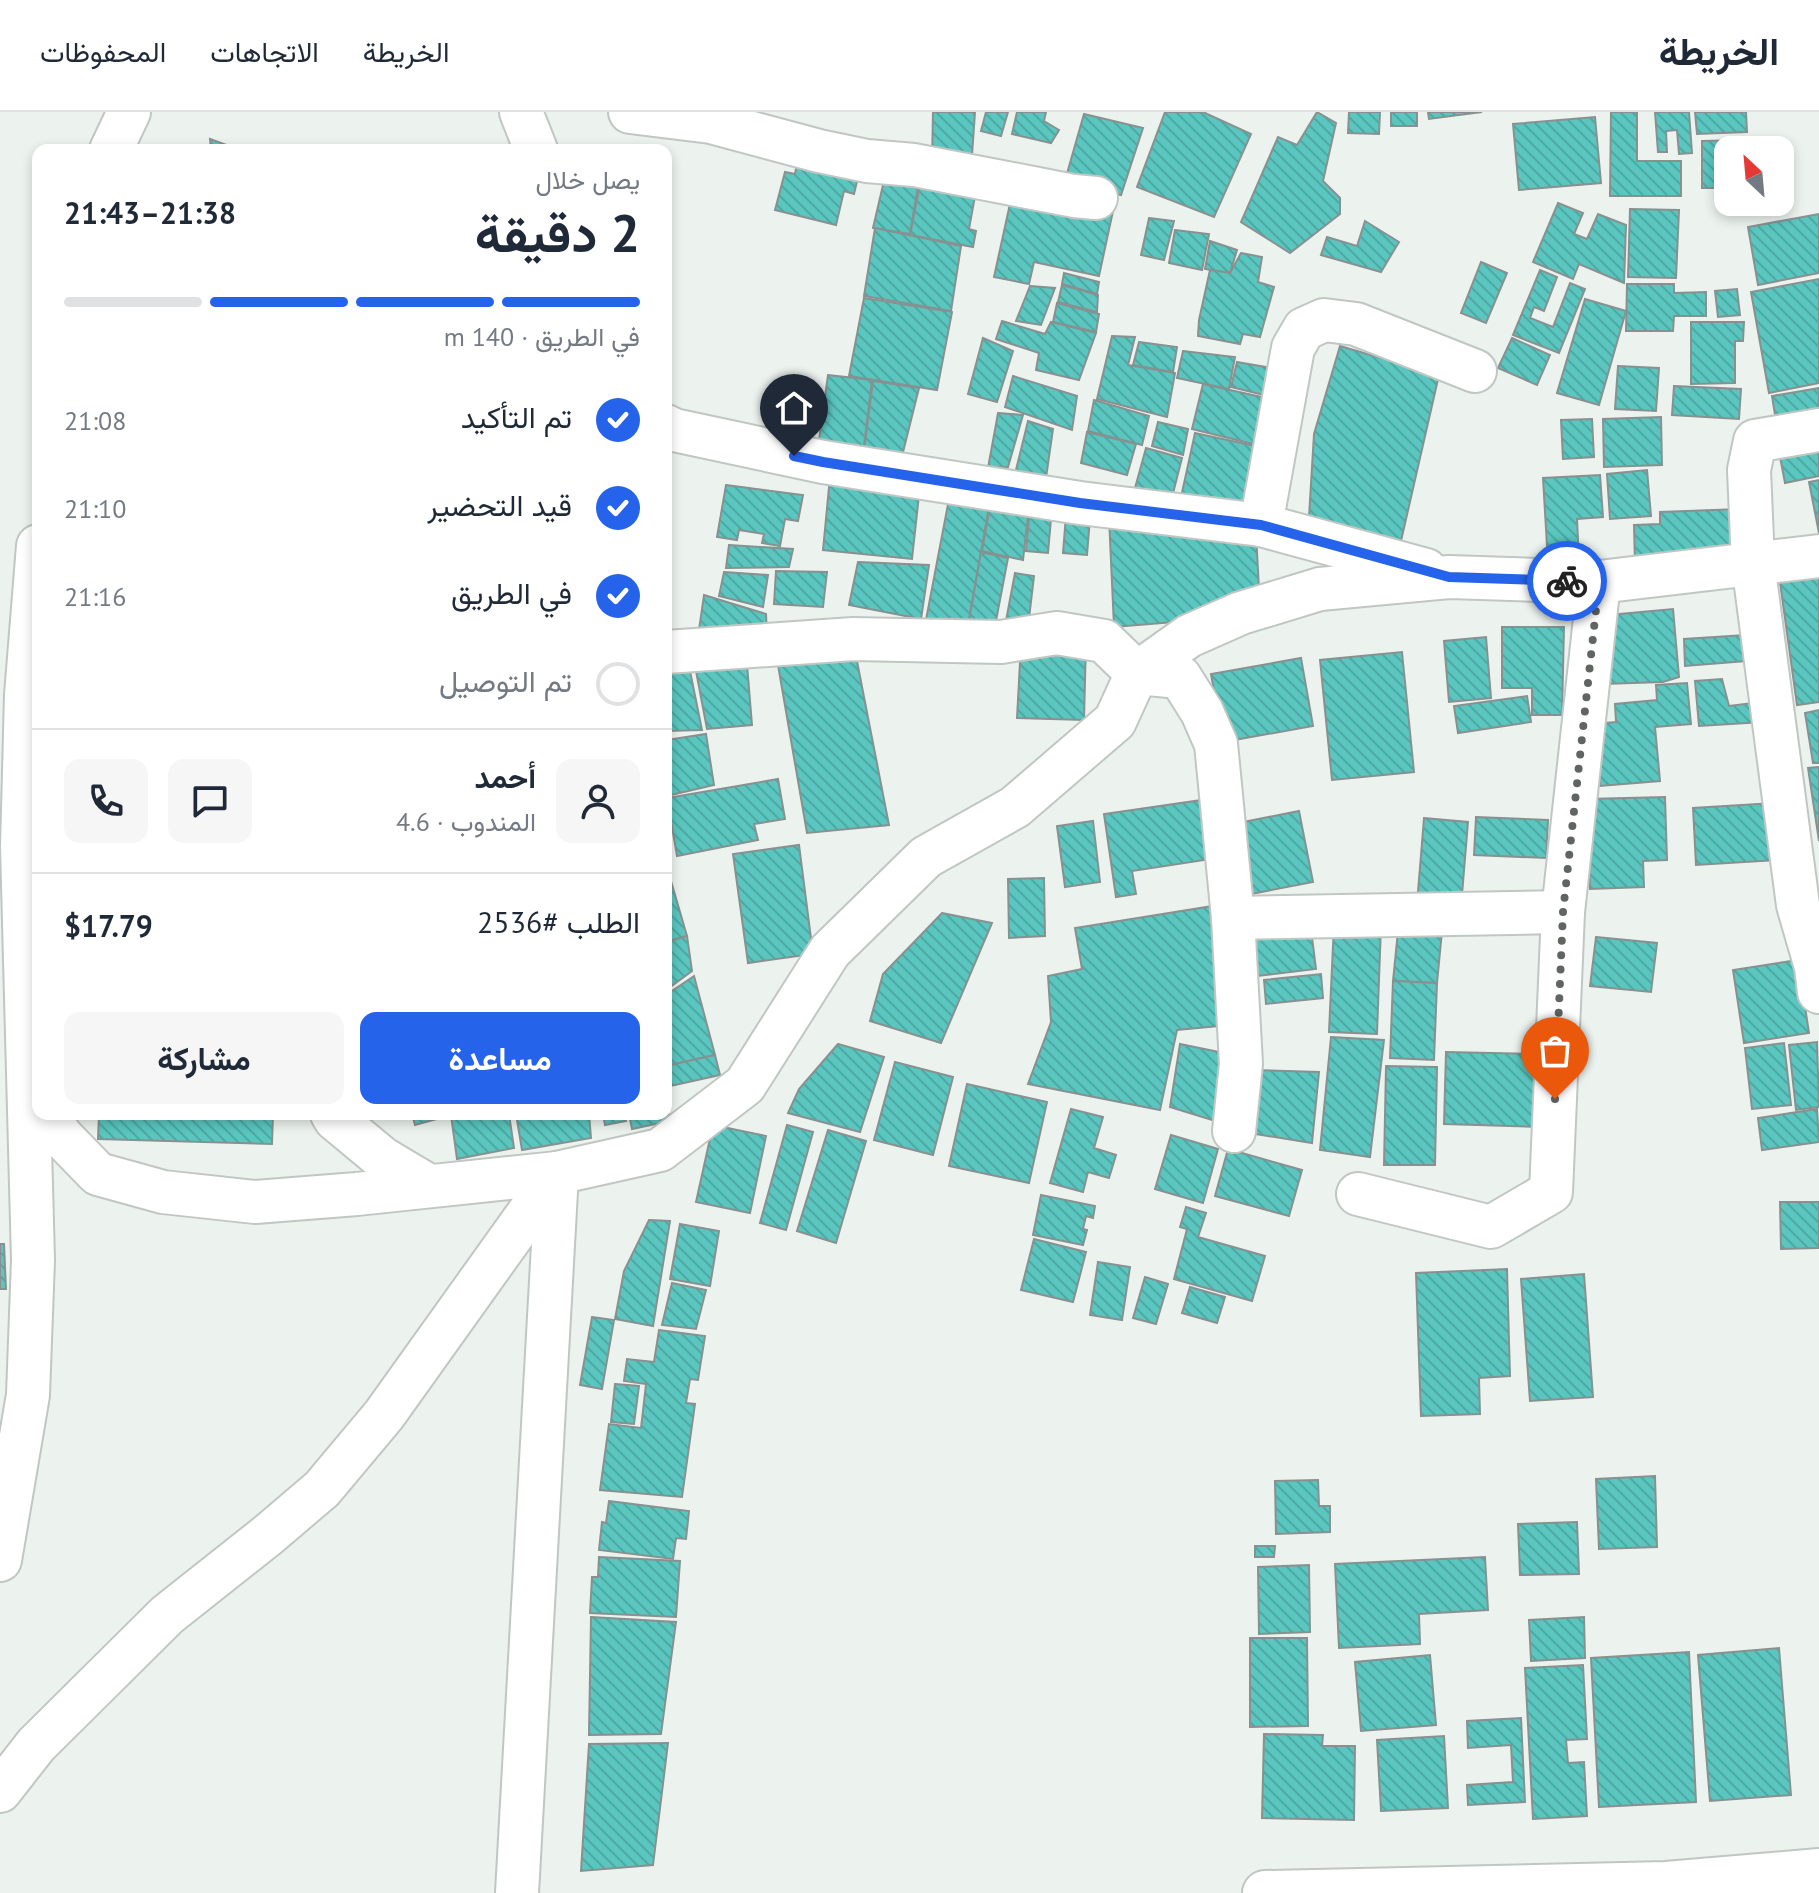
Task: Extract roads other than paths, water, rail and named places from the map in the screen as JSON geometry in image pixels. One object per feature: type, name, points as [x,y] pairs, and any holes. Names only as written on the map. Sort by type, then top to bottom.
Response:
[{"type":"street","points":[[114,144],[129,112]]},
{"type":"street","points":[[521,112],[534,144]]},
{"type":"street","points":[[630,112],[775,126],[867,161],[914,165],[1096,198]]},
{"type":"street","points":[[1261,525],[1293,348],[1304,329],[1324,320],[1356,324],[1475,371]]},
{"type":"street","points":[[672,429],[823,462],[1080,503],[1261,525],[1449,577]]},
{"type":"street","points":[[1819,430],[1755,441],[1749,470],[1753,563],[1798,905],[1816,967],[1819,992]]},
{"type":"street","points":[[50,1120],[98,1174],[163,1192],[255,1202],[557,1173],[660,1150],[745,1085],[830,951],[926,857],[1015,807],[1115,721],[1137,673],[1189,636],[1241,613],[1320,589],[1449,577],[1599,582],[1819,556]]},
{"type":"street","points":[[1358,1194],[1491,1227],[1551,1192],[1563,912],[1599,582]]},
{"type":"street","points":[[672,652],[853,639],[1001,642],[1057,633],[1104,641],[1137,673],[1180,677],[1202,712],[1216,744],[1233,918],[1241,1064],[1234,1131]]},
{"type":"street","points":[[32,696],[22,847],[32,1018]]},
{"type":"street","points":[[1233,918],[1563,912]]},
{"type":"street","points":[[0,1560],[28,1395],[37,1120]]},
{"type":"street","points":[[336,1120],[382,1158],[429,1186]]},
{"type":"street","points":[[0,1791],[36,1745],[167,1615],[322,1489],[384,1415],[557,1173]]},
{"type":"street","points":[[517,1893],[557,1173]]},
{"type":"street","points":[[1265,1893],[1666,1884],[1819,1871]]}]
